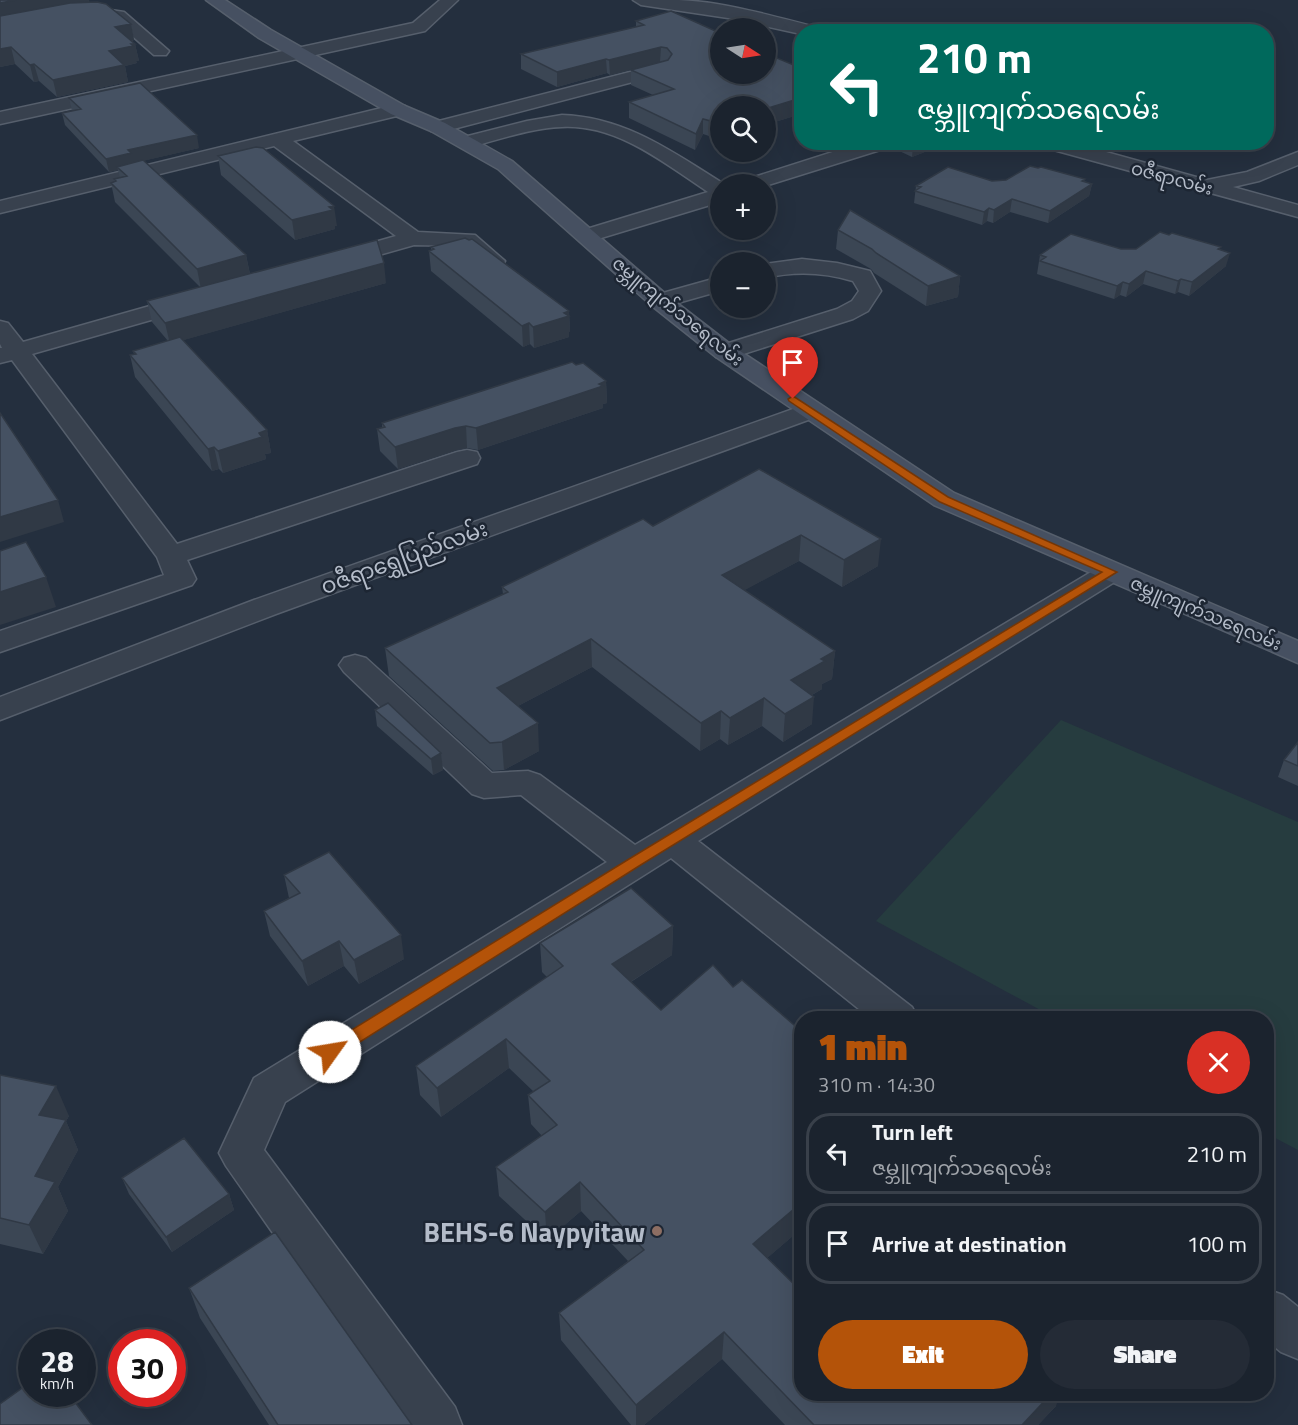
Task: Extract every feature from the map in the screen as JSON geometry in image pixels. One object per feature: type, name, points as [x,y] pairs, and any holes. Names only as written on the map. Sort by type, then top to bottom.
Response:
[{"type":"main road","name":"ဇမ္ဘူကျက်သရေလမ်း","points":[[214,0],[265,34],[398,110],[438,127],[505,165],[660,301],[725,352],[944,500],[1298,653]]},
{"type":"street","points":[[0,118],[419,27],[450,0]]},
{"type":"street","points":[[641,0],[691,5],[794,27]]},
{"type":"street","points":[[70,15],[99,11],[118,15],[160,51]]},
{"type":"street","points":[[438,127],[661,69]]},
{"type":"street","points":[[0,207],[398,110]]},
{"type":"street","points":[[467,142],[561,121],[583,121],[639,140],[710,186]]},
{"type":"street","points":[[277,139],[413,238]]},
{"type":"street","points":[[776,176],[860,150]]},
{"type":"street","name":"ဝဇီရာလမ်း","points":[[1075,150],[1298,211]]},
{"type":"street","points":[[1203,186],[1252,177],[1298,158]]},
{"type":"street","points":[[588,236],[710,196]]},
{"type":"street","points":[[312,267],[413,238],[467,240],[514,276]]},
{"type":"street","points":[[725,352],[844,315],[860,306],[870,291],[862,276],[831,266],[776,268]]},
{"type":"street","points":[[660,301],[710,287]]},
{"type":"street","points":[[9,354],[210,297]]},
{"type":"street","points":[[0,328],[9,354],[171,556],[180,579],[0,642]]},
{"type":"street","name":"ဝဇီရာရွှေပြည်လမ်း","points":[[0,709],[265,607],[810,411]]},
{"type":"street","points":[[171,556],[467,458]]},
{"type":"street","points":[[437,1425],[241,1153],[269,1090],[634,862],[1111,572]]},
{"type":"street","points":[[355,665],[484,786],[528,783],[634,862]]},
{"type":"street","points":[[672,839],[889,1011]]},
{"type":"street","points":[[1274,1317],[1298,1336]]},
{"type":"green space","points":[[1061,720],[1298,822],[1298,1150],[1274,1137],[1274,1011],[1042,1011],[876,921]]},
{"type":"building","points":[[0,0],[16,0],[0,3]]},
{"type":"building","points":[[70,3],[106,4],[131,24],[115,27],[135,44],[109,51],[124,65],[53,80],[34,64],[30,65],[11,47],[0,49],[0,16]]},
{"type":"building","points":[[671,11],[710,29],[710,84],[776,84],[776,58],[794,65],[794,100],[776,106],[776,96],[710,96],[710,121],[703,119],[696,134],[629,102],[674,89],[631,70],[668,60],[672,54],[667,48],[661,47],[606,59],[557,72],[521,54],[644,25],[636,21]]},
{"type":"building","points":[[140,83],[197,135],[128,150],[131,153],[106,159],[62,113],[81,109],[69,98]]},
{"type":"building","points":[[256,147],[263,148],[334,206],[329,207],[333,210],[292,220],[218,156]]},
{"type":"building","points":[[143,160],[246,255],[197,269],[111,183],[116,181],[114,179],[127,176],[117,167]]},
{"type":"building","points":[[1030,166],[1085,179],[1082,181],[1092,184],[1050,211],[1012,199],[994,210],[989,208],[984,212],[915,191],[921,187],[916,186],[948,167],[992,181],[1006,180]]},
{"type":"building","points":[[850,210],[960,276],[928,286],[872,249],[838,230]]},
{"type":"building","points":[[1160,232],[1169,235],[1172,233],[1221,247],[1218,249],[1230,253],[1192,282],[1181,279],[1178,281],[1146,271],[1129,284],[1123,282],[1117,286],[1040,261],[1046,257],[1040,255],[1071,234],[1121,249],[1136,249]]},
{"type":"building","points":[[465,238],[472,239],[569,311],[564,313],[569,316],[533,327],[529,323],[522,326],[429,251],[434,249],[431,247]]},
{"type":"building","points":[[377,240],[384,263],[165,323],[147,301]]},
{"type":"building","points":[[180,337],[267,430],[259,433],[262,437],[218,451],[214,447],[208,449],[130,355],[136,354],[133,351]]},
{"type":"building","points":[[572,362],[576,365],[583,363],[606,381],[599,384],[603,386],[476,428],[466,426],[455,428],[395,447],[377,429],[385,427],[382,423]]},
{"type":"building","points":[[0,413],[58,500],[0,517]]},
{"type":"building","points":[[759,469],[881,539],[844,560],[801,535],[722,575],[835,651],[821,659],[825,661],[791,680],[814,697],[785,714],[764,698],[730,718],[721,711],[701,723],[591,639],[497,688],[538,723],[502,742],[490,743],[385,648],[508,592],[502,587],[643,519],[653,526]]},
{"type":"building","points":[[26,542],[46,577],[0,592],[0,551]]},
{"type":"building","points":[[388,703],[441,753],[431,759],[375,710]]},
{"type":"building","points":[[1298,742],[1298,766],[1284,760]]},
{"type":"building","points":[[329,852],[401,935],[354,960],[339,941],[302,961],[264,911],[300,893],[284,875]]},
{"type":"building","points":[[631,888],[673,926],[612,964],[661,1010],[713,965],[733,987],[742,980],[794,1025],[794,1209],[753,1244],[794,1284],[794,1401],[1044,1401],[1022,1425],[814,1425],[724,1332],[636,1405],[559,1313],[644,1250],[580,1182],[545,1212],[496,1167],[557,1125],[528,1095],[550,1081],[506,1039],[437,1088],[416,1066],[563,966],[540,943]]},
{"type":"building","points":[[0,1075],[56,1086],[39,1115],[66,1120],[35,1176],[55,1182],[29,1225],[0,1218]]},
{"type":"building","points":[[184,1138],[229,1194],[166,1237],[122,1178]]},
{"type":"building","points":[[275,1232],[412,1425],[278,1425],[189,1288]]},
{"type":"building","points":[[18,1391],[18,1407],[79,1407],[92,1425],[0,1425],[0,1404]]},
{"type":"place","name":"BEHS-6 Naypyitaw","points":[[657,1231]]},
{"type":"route","points":[[330,1052],[634,862],[1111,572],[944,500],[793,399]]}]
